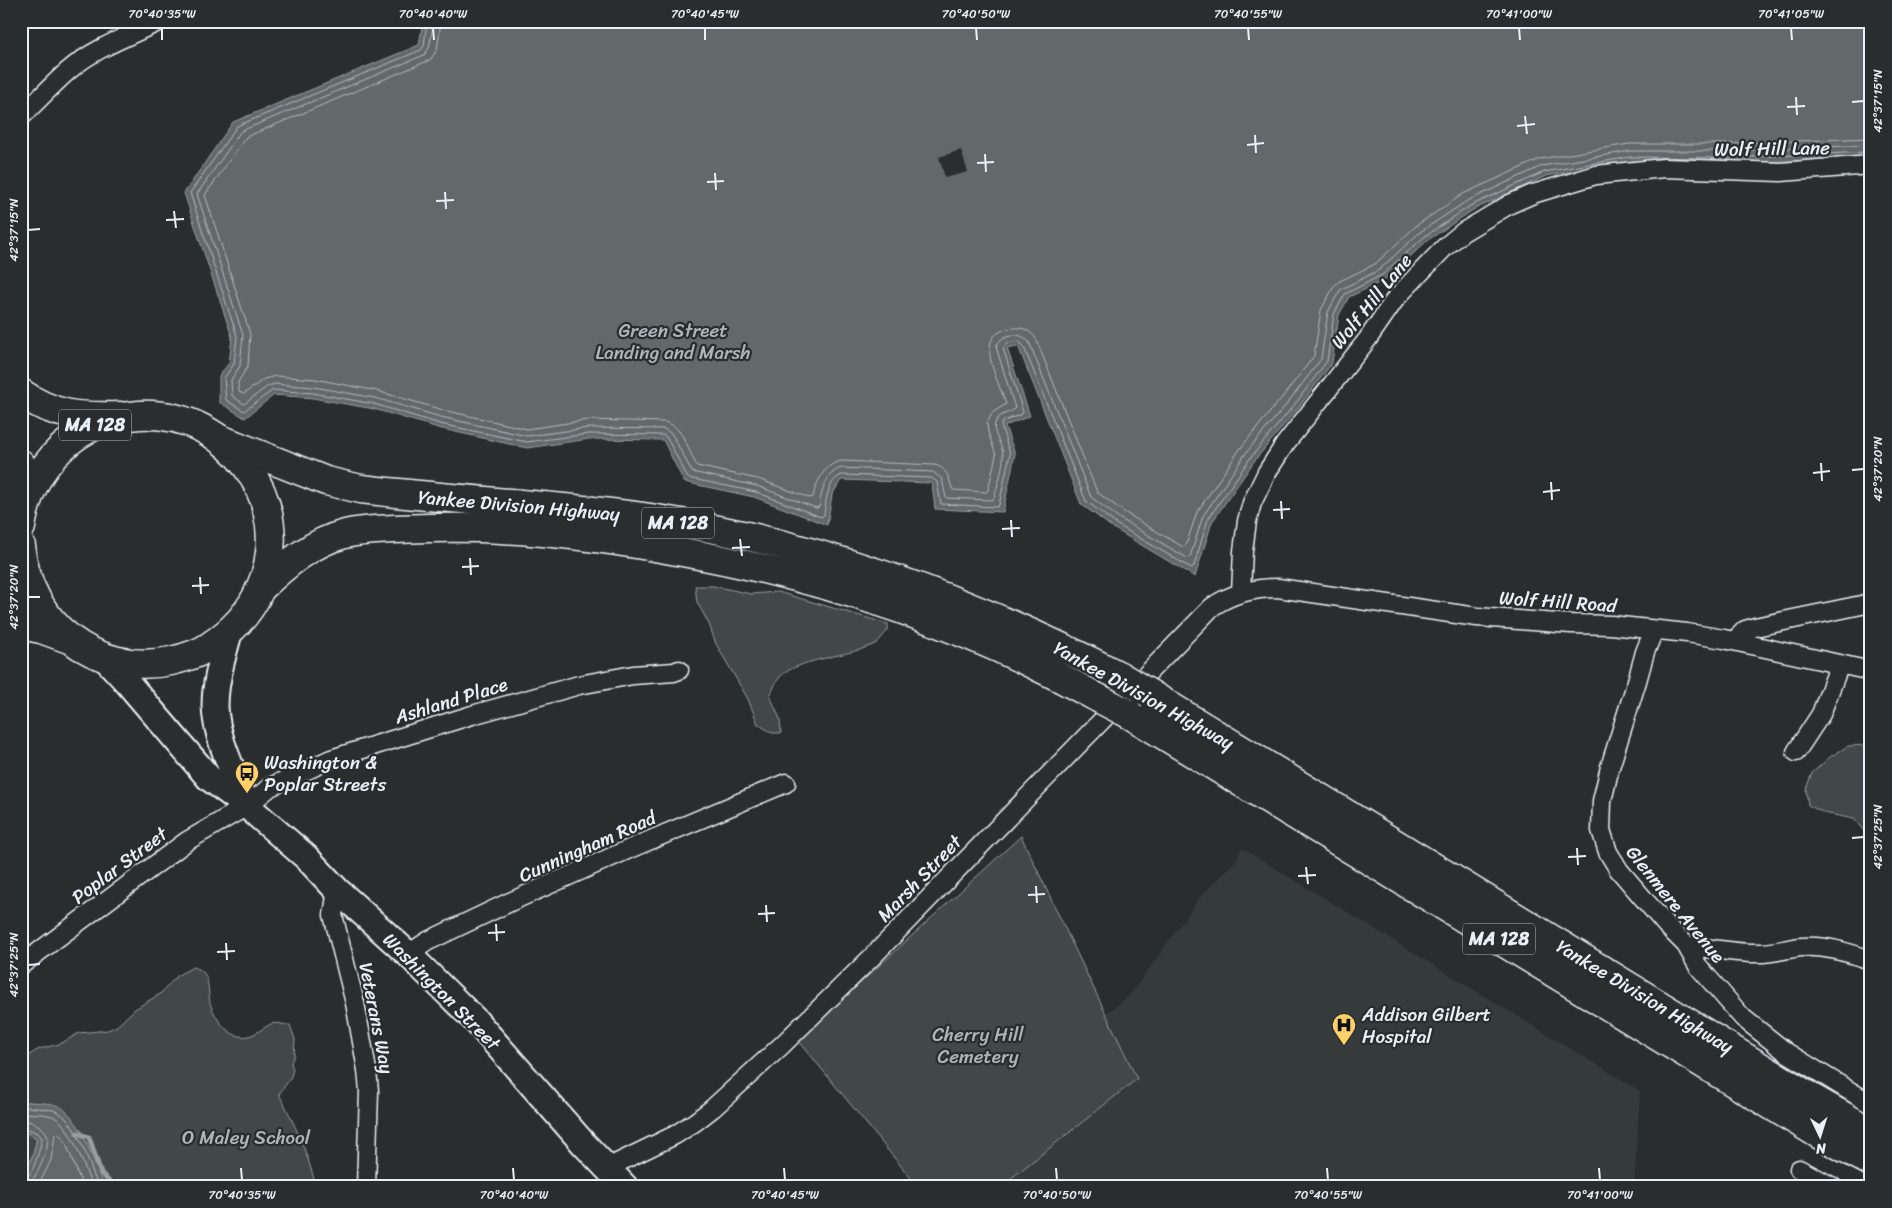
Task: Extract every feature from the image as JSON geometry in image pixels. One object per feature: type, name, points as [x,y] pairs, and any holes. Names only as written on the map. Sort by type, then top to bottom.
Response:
[{"type":"main road","points":[[21,393],[49,408],[68,415],[127,416]]},
{"type":"main road","name":"MA 128","points":[[21,527],[23,512],[30,491],[43,468],[59,450],[79,434],[97,424],[127,416],[150,415],[176,419],[199,426],[220,439]]},
{"type":"main road","points":[[220,439],[236,453],[249,469],[261,490],[267,509],[271,544],[269,559],[260,589]]},
{"type":"main road","name":"Yankee Division Highway","points":[[220,439],[326,482],[361,489],[587,509],[659,519],[745,536],[812,553],[876,573],[955,601],[1037,635],[1120,676],[1807,1095],[1871,1132]]},
{"type":"main road","points":[[21,464],[30,491]]},
{"type":"main road","name":"Yankee Division Highway","points":[[260,589],[280,570],[316,546],[344,534],[420,528],[494,528],[630,542],[768,570],[876,600],[997,647],[1045,669],[1129,714],[1820,1135],[1871,1162]]},
{"type":"main road","points":[[21,546],[24,570],[35,598],[50,621],[72,641]]},
{"type":"main road","name":"MA 128","points":[[21,625],[40,628],[104,657],[138,664],[167,662],[184,658],[208,648],[229,633],[246,612],[260,589]]},
{"type":"main road","name":"Washington Street","points":[[229,633],[217,685],[215,707],[222,740],[247,806]]},
{"type":"main road","name":"Washington Street","points":[[104,657],[209,778],[247,806],[306,857],[337,890],[408,954],[476,1021],[625,1187]]},
{"type":"street","points":[[21,117],[68,71],[80,62],[100,50],[160,21]]},
{"type":"street","name":"Wolf Hill Lane","points":[[1241,592],[1242,551],[1252,503],[1285,444],[1367,340],[1396,298],[1444,247],[1463,232],[1510,204],[1533,194],[1596,175],[1664,168],[1781,172],[1871,165]]},
{"type":"street","name":"Wolf Hill Road","points":[[1241,592],[1278,588],[1477,616],[1571,624],[1611,625],[1654,630],[1734,641],[1871,671]]},
{"type":"street","name":"Marsh Street","points":[[608,1168],[675,1135],[695,1122],[741,1082],[874,955],[1212,608],[1241,592]]},
{"type":"street","points":[[1734,641],[1745,630],[1755,627],[1871,603]]},
{"type":"street","name":"Glenmere Avenue","points":[[1654,630],[1645,652],[1610,767],[1602,801],[1601,830],[1608,852],[1619,870],[1666,925],[1686,945],[1698,966],[1725,999],[1756,1030],[1786,1052],[1871,1104]]},
{"type":"street","points":[[1796,752],[1821,714],[1840,664]]},
{"type":"street","name":"Ashland Place","points":[[247,806],[270,787],[331,759],[472,715],[579,685],[679,670]]},
{"type":"street","name":"Cunningham Road","points":[[408,954],[428,941],[510,902],[786,783]]},
{"type":"street","name":"Poplar Street","points":[[21,965],[187,842],[247,806]]},
{"type":"street","name":"Veterans Way","points":[[337,890],[333,915],[355,1003],[367,1070],[369,1091],[366,1187]]},
{"type":"street","points":[[1686,945],[1755,953],[1768,953],[1812,946],[1840,950],[1871,960]]},
{"type":"street","points":[[1799,1169],[1833,1187]]},
{"type":"shaded area","name":"Addison Gilbert Hospital","points":[[1242,848],[1640,1091],[1634,1187],[1000,1187],[1137,1079],[1106,1014],[1130,995],[1202,895],[1236,861]]},
{"type":"green space","points":[[695,586],[713,586],[751,594],[778,592],[888,624],[888,630],[875,644],[797,666],[779,678],[770,696],[780,719],[781,733],[772,733],[758,724],[748,699],[716,644],[709,624],[697,602]]},
{"type":"green space","points":[[1848,746],[1871,746],[1871,837],[1867,835],[1854,819],[1824,813],[1808,805],[1806,789],[1812,773],[1830,757]]},
{"type":"green space","name":"Cherry Hill Cemetery","points":[[1021,836],[1137,1079],[1000,1187],[918,1187],[798,1040]]},
{"type":"green space","name":"O Maley School","points":[[193,967],[204,973],[208,983],[211,1006],[218,1020],[229,1032],[244,1037],[256,1033],[273,1023],[290,1025],[295,1039],[294,1056],[291,1062],[293,1070],[290,1079],[279,1094],[300,1139],[316,1187],[104,1187],[82,1131],[56,1106],[21,1101],[21,1060],[39,1049],[60,1044],[79,1033],[108,1030],[117,1026],[135,1009],[160,994],[178,975]]},
{"type":"green space","points":[[21,1130],[37,1138],[33,1155],[22,1178],[24,1187],[21,1187]]},
{"type":"water","points":[[423,21],[1871,21],[1871,156],[1848,159],[1724,163],[1631,162],[1546,176],[1473,210],[1428,240],[1385,280],[1349,297],[1339,315],[1332,363],[1299,407],[1255,460],[1212,522],[1195,577],[1113,528],[1081,504],[1018,346],[1007,348],[1030,416],[1005,426],[1015,454],[1003,512],[935,509],[932,483],[841,480],[832,495],[827,525],[754,497],[684,482],[663,440],[589,439],[527,448],[438,428],[374,409],[313,398],[274,395],[245,418],[219,402],[219,376],[229,363],[232,337],[184,193],[233,122],[419,45]]},
{"type":"water","points":[[21,1101],[52,1104],[65,1110],[86,1141],[104,1187],[24,1187],[22,1178],[33,1155],[37,1138],[21,1130]]},
{"type":"pier","points":[[961,150],[968,172],[945,178],[939,157]]},
{"type":"waterway","points":[[77,1133],[89,1137],[101,1173],[114,1187]]},
{"type":"place","name":"Washington & Poplar Streets","points":[[247,794]]},
{"type":"place","name":"Addison Gilbert Hospital","points":[[1344,1046]]},
{"type":"park label","name":"Green Street Landing and Marsh","points":[[673,341]]}]
